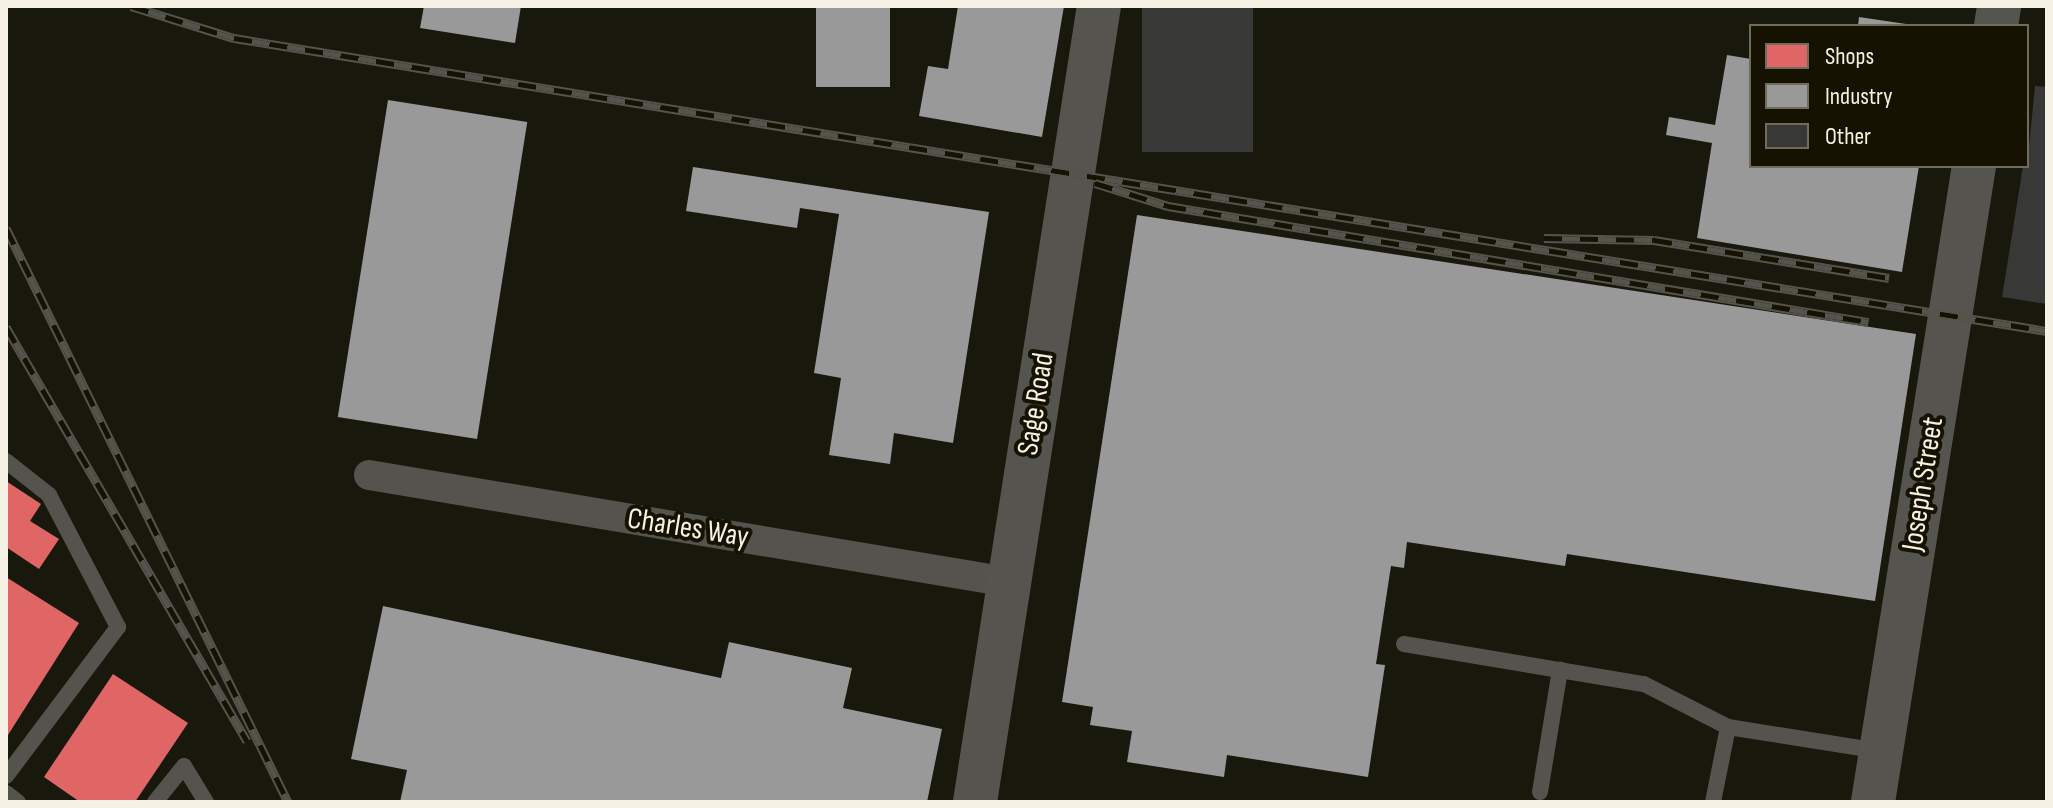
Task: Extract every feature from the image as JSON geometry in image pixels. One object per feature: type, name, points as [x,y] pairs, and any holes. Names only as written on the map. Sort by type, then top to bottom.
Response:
[{"type":"main road","name":"Sage Road","points":[[975,802],[1099,6]]},
{"type":"main road","name":"Joseph Street","points":[[1873,802],[1974,168]]},
{"type":"street","name":"Charles Way","points":[[369,475],[1008,582]]},
{"type":"lane","points":[[6,461],[49,495],[118,627],[6,776]]},
{"type":"lane","points":[[1404,644],[1644,684],[1728,727],[1881,751]]},
{"type":"lane","points":[[1540,792],[1560,670]]},
{"type":"lane","points":[[1713,802],[1728,727]]},
{"type":"lane","points":[[155,802],[184,766],[206,802]]},
{"type":"lane","points":[[6,793],[18,802]]},
{"type":"building: Shops","points":[[6,481],[41,504],[30,521],[59,539],[39,569],[6,547]]},
{"type":"building: Shops","points":[[6,577],[79,623],[8,735],[6,733]]},
{"type":"building: Shops","points":[[113,674],[188,723],[135,802],[80,802],[44,777]]},
{"type":"building: Industry","points":[[424,6],[521,6],[515,43],[420,28]]},
{"type":"building: Industry","points":[[816,6],[890,6],[890,87],[816,87]]},
{"type":"building: Industry","points":[[958,6],[1064,6],[1042,137],[919,116],[928,66],[948,69]]},
{"type":"building: Industry","points":[[1859,17],[1906,24],[1858,24]]},
{"type":"building: Industry","points":[[1727,55],[1749,59],[1749,168],[1919,168],[1902,272],[1697,238],[1712,143],[1666,135],[1669,117],[1715,125]]},
{"type":"building: Industry","points":[[388,100],[527,122],[477,439],[338,417]]},
{"type":"building: Industry","points":[[693,167],[989,212],[953,443],[894,433],[890,464],[829,455],[841,378],[814,373],[839,214],[800,208],[797,228],[686,211]]},
{"type":"building: Industry","points":[[1137,215],[1916,334],[1875,601],[1567,554],[1565,566],[1407,542],[1404,568],[1391,566],[1376,664],[1385,665],[1368,777],[1227,755],[1224,777],[1127,762],[1132,731],[1090,725],[1093,707],[1062,702]]},
{"type":"building: Industry","points":[[383,606],[721,678],[729,642],[852,668],[843,708],[942,729],[927,802],[400,802],[407,770],[351,759]]},
{"type":"building: Other","points":[[1142,6],[1253,6],[1253,152],[1142,152]]},
{"type":"building: Other","points":[[2035,86],[2047,87],[2047,304],[2002,297],[2023,168],[2029,168]]},
{"type":"railway","points":[[131,6],[234,38],[2047,331]]},
{"type":"railway","points":[[1095,183],[1168,206],[1868,322]]},
{"type":"railway","points":[[6,228],[288,802]]},
{"type":"railway","points":[[1544,238],[1654,240],[1889,278]]},
{"type":"railway","points":[[6,327],[247,741]]}]
